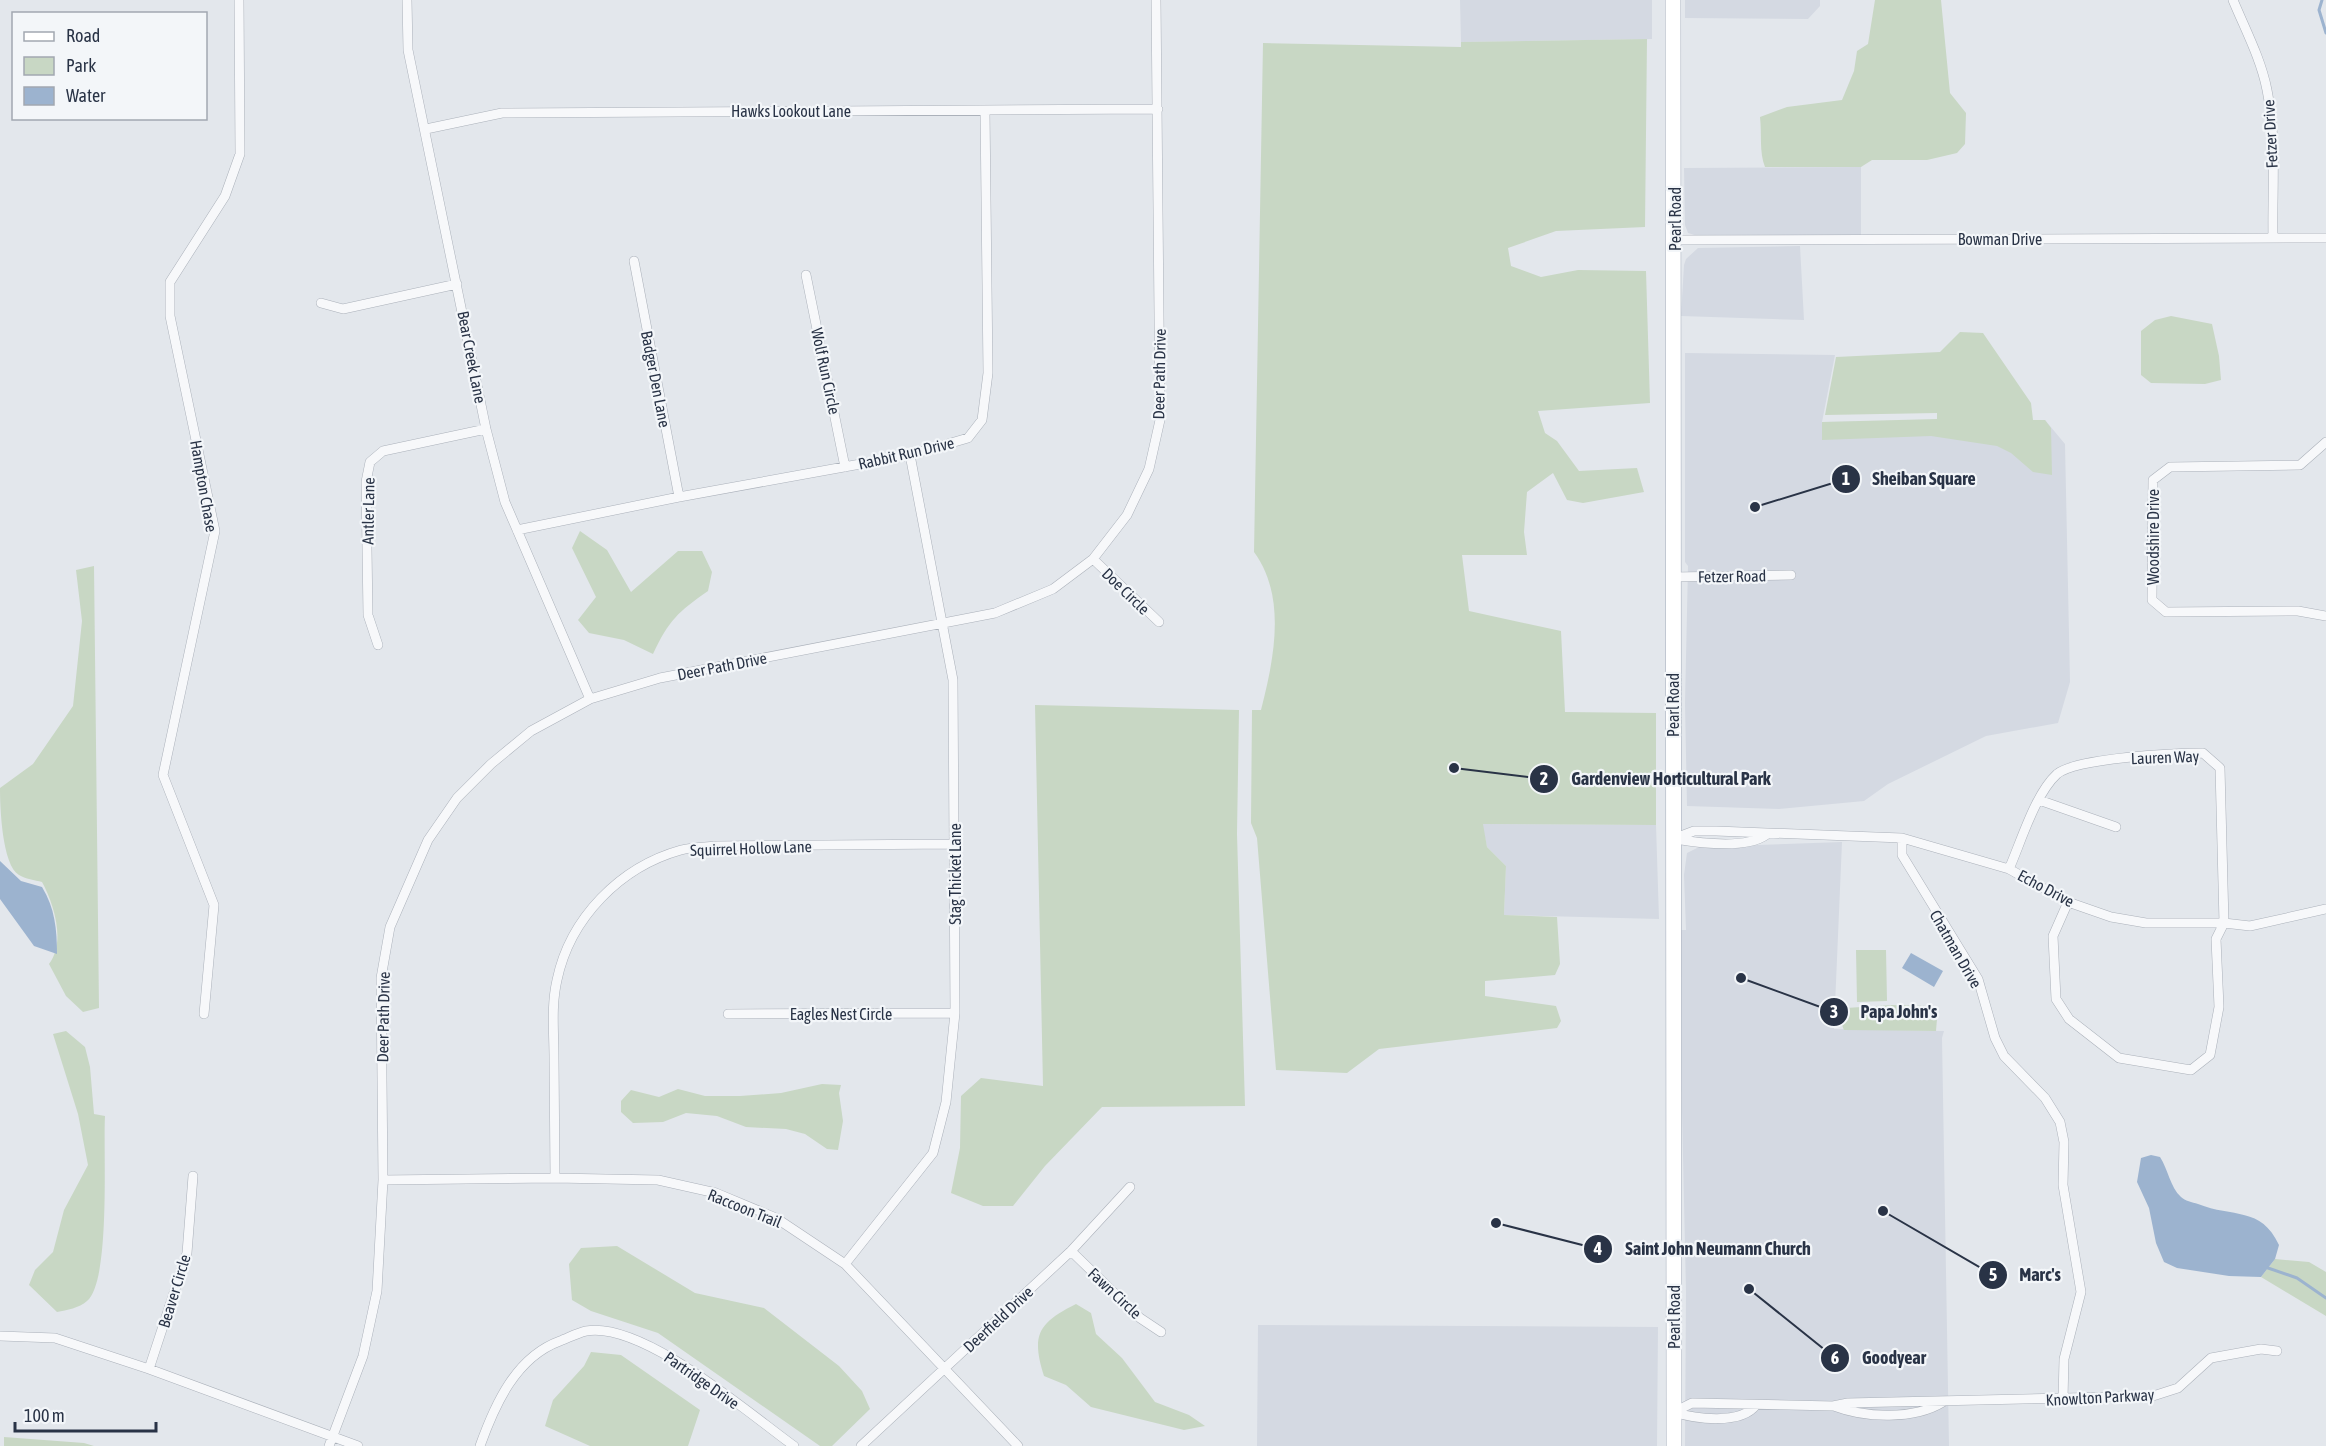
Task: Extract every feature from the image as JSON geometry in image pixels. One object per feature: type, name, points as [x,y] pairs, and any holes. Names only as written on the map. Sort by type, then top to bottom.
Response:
[{"type":"main road","name":"Pearl Road","points":[[1673,0],[1675,240],[1674,1446]]},
{"type":"street","name":"Hampton Chase","points":[[204,1014],[214,905],[163,775],[215,531],[170,316],[170,282],[225,196],[240,154],[239,0]]},
{"type":"street","name":"Bear Creek Lane","points":[[407,0],[408,50],[486,429],[505,502],[590,699]]},
{"type":"street","name":"Deer Path Drive","points":[[331,1442],[363,1356],[375,1302],[384,1180],[381,978],[390,927],[428,840],[457,798],[491,764],[531,731],[590,699],[660,678],[995,613],[1053,589],[1093,559],[1131,506],[1149,469],[1160,420],[1156,0]]},
{"type":"street","name":"Fetzer Drive","points":[[2233,0],[2262,70],[2267,91],[2271,116],[2273,238]]},
{"type":"street","name":"Hawks Lookout Lane","points":[[426,129],[502,113],[1158,109]]},
{"type":"street","name":"Rabbit Run Drive","points":[[517,530],[679,497],[910,455],[968,438],[981,420],[988,373],[985,111]]},
{"type":"street","name":"Bowman Drive","points":[[1675,240],[2326,238]]},
{"type":"street","name":"Badger Den Lane","points":[[634,261],[679,497]]},
{"type":"street","name":"Wolf Run Circle","points":[[806,275],[845,466]]},
{"type":"street","points":[[321,303],[343,309],[457,284]]},
{"type":"street","name":"Antler Lane","points":[[378,645],[368,615],[366,482],[370,462],[384,451],[486,429]]},
{"type":"street","name":"Woodshire Drive","points":[[2326,442],[2300,465],[2169,467],[2153,480],[2152,600],[2166,612],[2298,611],[2326,616]]},
{"type":"street","name":"Stag Thicket Lane","points":[[845,1264],[933,1153],[946,1102],[955,1013],[952,680],[944,624],[910,455]]},
{"type":"street","name":"Doe Circle","points":[[1093,559],[1159,622]]},
{"type":"street","name":"Fetzer Road","points":[[1673,577],[1791,575]]},
{"type":"street","name":"Lauren Way","points":[[2009,869],[2039,800],[2058,773],[2092,763],[2153,754],[2203,753],[2220,768],[2224,923],[2216,939],[2219,1007],[2210,1055],[2191,1070],[2119,1058],[2069,1018],[2056,999],[2053,936],[2068,902]]},
{"type":"street","points":[[2039,800],[2116,827]]},
{"type":"street","name":"Echo Drive","points":[[1673,839],[1694,842],[1756,841],[1766,835],[1902,838],[2009,869],[2068,902],[2111,917],[2146,923],[2224,923],[2250,926],[2326,909]]},
{"type":"street","name":"Chatman Drive","points":[[1902,838],[1902,855],[1978,979],[1995,1038],[2004,1056],[2045,1098],[2060,1122],[2064,1142],[2063,1185],[2081,1292],[2064,1359],[2063,1399]]},
{"type":"street","name":"Squirrel Hollow Lane","points":[[555,1178],[553,1012],[556,982],[574,933],[594,906],[615,885],[635,869],[682,850],[717,846],[955,844]]},
{"type":"street","name":"Eagles Nest Circle","points":[[728,1014],[955,1013]]},
{"type":"street","name":"Beaver Circle","points":[[149,1369],[187,1253],[193,1176]]},
{"type":"street","name":"Raccoon Trail","points":[[384,1180],[555,1178],[658,1180],[716,1193],[776,1218],[845,1264],[1018,1446]]},
{"type":"street","name":"Deerfield Drive","points":[[861,1446],[1071,1251],[1130,1187]]},
{"type":"street","name":"Fawn Circle","points":[[1071,1251],[1140,1318],[1161,1332]]},
{"type":"street","name":"Partridge Drive","points":[[480,1446],[491,1415],[515,1373],[544,1347],[586,1331],[620,1333],[663,1351],[794,1446]]},
{"type":"street","points":[[0,1335],[56,1338],[149,1369],[331,1442],[357,1446]]},
{"type":"street","name":"Knowlton Parkway","points":[[1674,1412],[1692,1403],[1833,1406],[1850,1413],[1896,1414],[1919,1411],[1945,1400],[2153,1396],[2178,1389],[2211,1358],[2250,1351],[2277,1351]]},
{"type":"street","name":"Knowlton Parkway","points":[[1674,1412],[1692,1418],[1733,1416],[1751,1411],[1756,1405]]},
{"type":"shaded area","points":[[1460,0],[1652,0],[1652,39],[1461,42]]},
{"type":"shaded area","points":[[1685,0],[1820,0],[1820,6],[1808,19],[1685,18]]},
{"type":"shaded area","points":[[1861,167],[1861,235],[1701,237],[1688,233],[1685,225],[1684,168]]},
{"type":"shaded area","points":[[1800,246],[1804,320],[1681,316],[1684,265],[1686,259],[1698,248]]},
{"type":"shaded area","points":[[1685,353],[1835,355],[1822,422],[2045,420],[2065,444],[2070,682],[2058,723],[1986,736],[1888,784],[1864,801],[1779,809],[1687,806],[1685,703],[1688,566],[1685,562]]},
{"type":"shaded area","points":[[1482,824],[1656,825],[1659,919],[1504,915],[1506,866],[1487,847]]},
{"type":"shaded area","points":[[1842,842],[1834,1029],[1944,1031],[1942,1038],[1949,1446],[1685,1446],[1686,1291],[1678,930],[1686,930],[1684,875],[1687,853],[1699,847]]},
{"type":"shaded area","points":[[1258,1325],[1658,1327],[1657,1446],[1257,1446]]},
{"type":"green space","points":[[1875,0],[1941,0],[1950,93],[1966,113],[1965,144],[1957,153],[1927,160],[1872,160],[1861,167],[1765,167],[1761,149],[1760,117],[1787,107],[1842,100],[1854,71],[1857,51],[1868,44]]},
{"type":"green space","points":[[1647,39],[1645,227],[1556,231],[1508,248],[1511,266],[1541,277],[1578,270],[1646,271],[1650,403],[1538,411],[1545,433],[1557,441],[1579,471],[1637,468],[1644,492],[1583,503],[1567,500],[1553,473],[1527,492],[1524,532],[1527,555],[1462,555],[1469,611],[1561,631],[1565,712],[1656,713],[1656,825],[1483,824],[1487,847],[1506,866],[1504,915],[1557,917],[1560,964],[1555,975],[1485,981],[1485,996],[1556,1006],[1561,1021],[1557,1028],[1379,1049],[1347,1073],[1276,1070],[1257,838],[1251,823],[1252,710],[1261,710],[1270,670],[1275,629],[1271,588],[1254,552],[1263,43],[1461,47],[1461,42]]},
{"type":"green space","points":[[2171,316],[2212,324],[2219,356],[2221,380],[2205,384],[2151,383],[2141,375],[2141,331],[2155,320]]},
{"type":"green space","points":[[1960,332],[1983,333],[2031,403],[2033,420],[2045,420],[2051,428],[2052,475],[2033,472],[2011,453],[1997,446],[1931,436],[1822,440],[1822,422],[1937,419],[1937,413],[1825,415],[1836,357],[1940,352]]},
{"type":"green space","points":[[580,531],[607,550],[631,592],[678,551],[702,551],[712,572],[708,591],[675,618],[653,654],[624,640],[589,633],[578,620],[596,597],[572,548]]},
{"type":"green space","points":[[94,566],[99,1008],[83,1012],[66,996],[49,964],[57,945],[57,934],[54,912],[42,882],[19,875],[9,860],[3,835],[0,788],[33,764],[73,706],[82,621],[76,570]]},
{"type":"green space","points":[[1035,705],[1239,710],[1237,834],[1245,1106],[1102,1107],[1045,1166],[1013,1206],[983,1206],[951,1193],[960,1148],[961,1096],[981,1078],[1043,1086]]},
{"type":"green space","points":[[1856,950],[1886,950],[1887,1001],[1857,1002]]},
{"type":"green space","points":[[1892,1005],[1930,1006],[1937,1019],[1936,1031],[1844,1030],[1842,1019],[1846,1008]]},
{"type":"green space","points":[[66,1031],[85,1047],[90,1067],[94,1114],[105,1116],[104,1214],[100,1269],[95,1289],[84,1303],[57,1312],[29,1285],[35,1270],[53,1252],[64,1210],[88,1165],[78,1114],[53,1034]]},
{"type":"green space","points":[[822,1084],[841,1085],[839,1093],[843,1121],[838,1150],[827,1149],[805,1134],[786,1129],[746,1127],[717,1116],[686,1113],[663,1122],[633,1123],[621,1112],[621,1101],[631,1090],[659,1097],[678,1089],[705,1096],[740,1096],[781,1093]]},
{"type":"green space","points":[[617,1246],[695,1293],[764,1308],[839,1366],[862,1391],[870,1409],[832,1446],[820,1446],[658,1333],[591,1311],[572,1300],[569,1264],[581,1248]]},
{"type":"green space","points":[[2275,1259],[2309,1262],[2326,1272],[2326,1316],[2261,1277]]},
{"type":"green space","points":[[1076,1304],[1091,1313],[1096,1334],[1122,1358],[1155,1402],[1189,1415],[1205,1426],[1184,1430],[1091,1407],[1066,1385],[1044,1376],[1038,1350],[1041,1332],[1053,1318]]},
{"type":"green space","points":[[591,1352],[621,1355],[700,1410],[688,1446],[590,1446],[545,1426],[553,1400],[584,1366]]},
{"type":"green space","points":[[4,1437],[84,1443],[94,1446],[4,1446]]},
{"type":"water","points":[[0,861],[21,881],[42,887],[50,903],[54,919],[57,954],[34,946],[0,899]]},
{"type":"water","points":[[1911,953],[1943,971],[1934,987],[1902,968]]},
{"type":"water","points":[[2151,1155],[2160,1157],[2174,1188],[2183,1198],[2211,1208],[2245,1215],[2264,1224],[2279,1245],[2275,1259],[2261,1277],[2229,1276],[2177,1268],[2164,1262],[2156,1243],[2149,1208],[2137,1182],[2141,1158]]},
{"type":"waterway","points":[[2322,0],[2319,10],[2326,33]]},
{"type":"waterway","points":[[2268,1268],[2297,1278],[2326,1298]]},
{"type":"place","name":"Sheiban Square","points":[[1755,507]]},
{"type":"place","name":"Gardenview Horticultural Park","points":[[1454,768]]},
{"type":"place","name":"Papa John's","points":[[1741,978]]},
{"type":"place","name":"Marc's","points":[[1883,1211]]},
{"type":"place","name":"Saint John Neumann Church","points":[[1496,1223]]},
{"type":"place","name":"Goodyear","points":[[1749,1289]]}]
